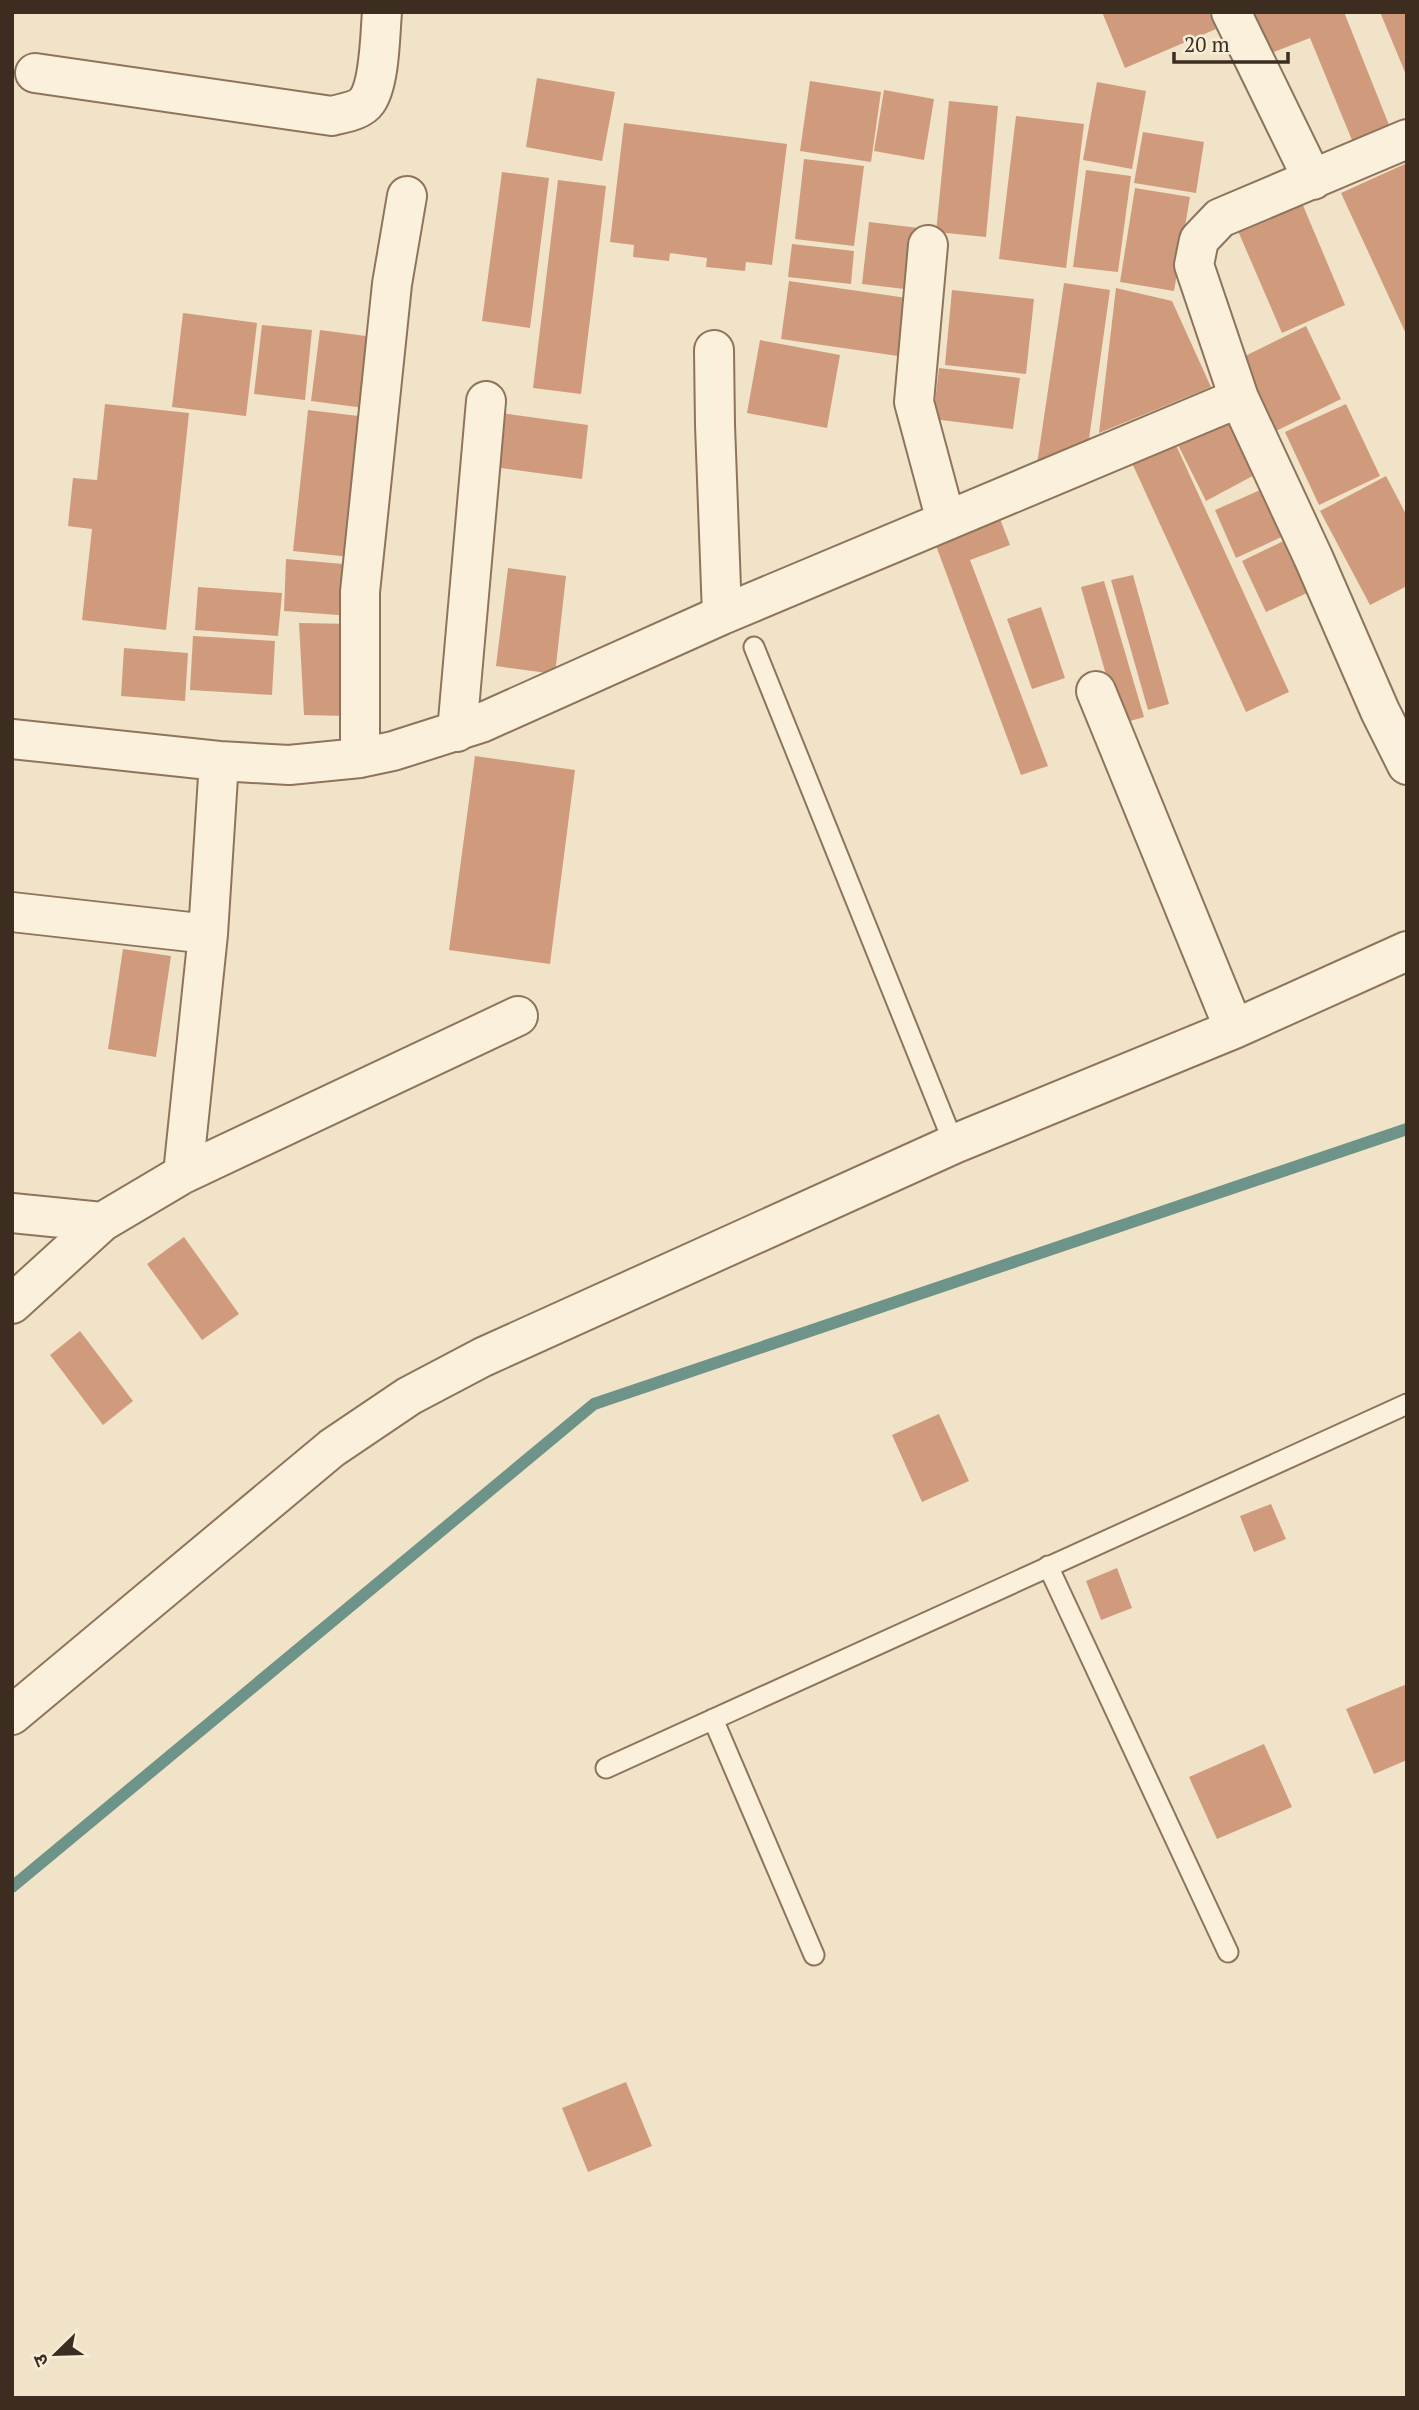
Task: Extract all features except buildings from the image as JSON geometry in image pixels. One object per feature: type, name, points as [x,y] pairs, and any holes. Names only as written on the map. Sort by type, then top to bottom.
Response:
[{"type":"street","points":[[36,73],[332,116],[356,109],[367,101],[374,82],[382,12]]},
{"type":"street","points":[[1231,12],[1313,180]]},
{"type":"street","points":[[1407,139],[1220,218],[1199,240],[1194,265],[1239,398],[1407,765]]},
{"type":"street","points":[[360,758],[360,592],[392,284],[407,196]]},
{"type":"street","points":[[928,245],[914,402],[946,521]]},
{"type":"street","points":[[714,350],[722,615]]},
{"type":"street","points":[[12,739],[219,761],[289,765],[360,758],[393,751],[457,732],[722,615],[1239,398]]},
{"type":"street","points":[[457,732],[486,401]]},
{"type":"street","points":[[1096,691],[1234,1029]]},
{"type":"street","points":[[183,1174],[208,934],[219,761]]},
{"type":"street","points":[[12,912],[208,934]]},
{"type":"street","points":[[12,1715],[332,1448],[410,1396],[484,1357],[954,1144],[1234,1029],[1407,951]]},
{"type":"street","points":[[12,1304],[102,1222],[183,1174],[518,1016]]},
{"type":"street","points":[[12,1213],[102,1222]]},
{"type":"lane","points":[[754,647],[954,1144]]},
{"type":"lane","points":[[606,1768],[1407,1405]]},
{"type":"lane","points":[[1048,1566],[1228,1952]]},
{"type":"lane","points":[[713,1719],[814,1955]]},
{"type":"waterway","points":[[12,1887],[594,1404],[1407,1129]]}]
